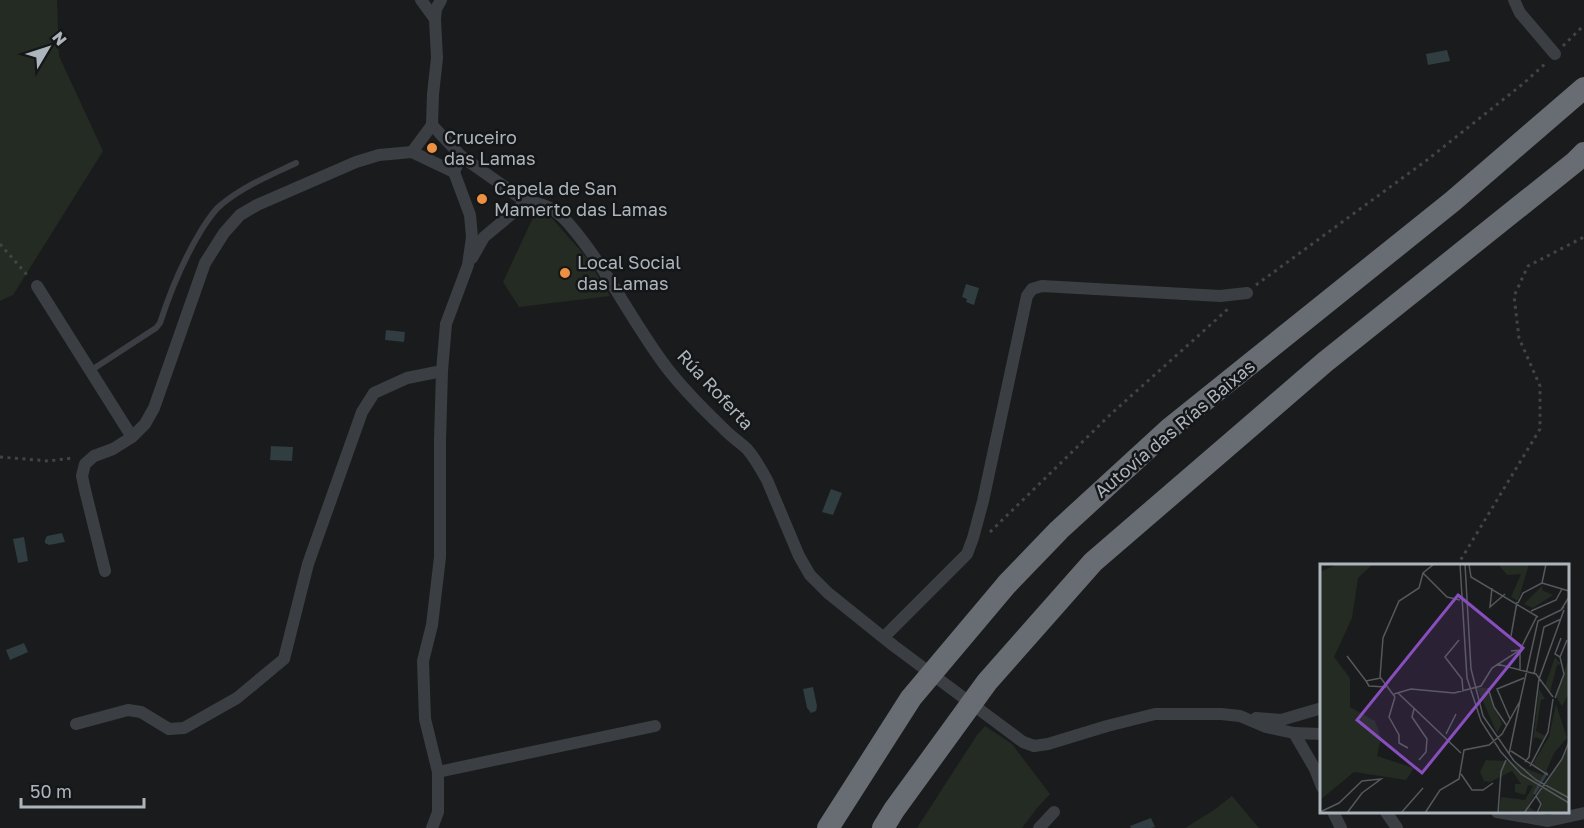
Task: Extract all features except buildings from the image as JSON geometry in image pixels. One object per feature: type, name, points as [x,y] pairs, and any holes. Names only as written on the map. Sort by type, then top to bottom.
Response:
[{"type":"highway","name":"Autovía das Rías Baixas","points":[[828,828],[911,699],[1007,584],[1059,530],[1170,429],[1453,201],[1584,88]]},
{"type":"highway","points":[[883,828],[987,682],[1093,562],[1324,362],[1584,153]]},
{"type":"street","points":[[421,0],[435,19]]},
{"type":"street","points":[[412,152],[432,124],[437,58],[435,19],[436,9],[441,0]]},
{"type":"street","points":[[1514,0],[1520,13],[1555,54]]},
{"type":"street","name":"Rúa Roferta","points":[[432,124],[461,156],[526,202],[536,202],[550,207],[568,223],[667,367],[690,395],[747,450],[761,469],[799,556],[810,575],[828,593],[894,646],[1023,742],[1034,746],[1047,744],[1155,714],[1240,716]]},
{"type":"street","points":[[105,571],[82,476],[85,464],[94,456],[113,449],[145,424],[154,408],[205,263],[224,233],[240,215],[257,205],[356,162],[379,155],[412,152],[454,172]]},
{"type":"street","points":[[461,156],[454,172],[470,215],[472,237],[468,265]]},
{"type":"street","points":[[432,828],[438,812],[438,772],[426,719],[423,661],[432,625],[440,557],[440,440],[446,324],[468,265],[484,237],[526,202]]},
{"type":"street","points":[[37,286],[132,436]]},
{"type":"street","points":[[884,638],[967,554],[974,538],[1027,296],[1032,289],[1042,286],[1220,296],[1247,292]]},
{"type":"street","points":[[76,724],[128,710],[141,712],[169,729],[184,728],[237,698],[284,659],[308,564],[362,412],[374,393],[407,378],[442,371]]},
{"type":"street","points":[[1240,716],[1281,720],[1320,709]]},
{"type":"street","points":[[1240,716],[1266,727],[1293,733],[1320,734]]},
{"type":"street","points":[[438,772],[655,726]]},
{"type":"street","points":[[1293,733],[1315,769],[1320,782]]},
{"type":"street","points":[[1040,828],[1054,812]]},
{"type":"street","points":[[1334,813],[1341,828]]},
{"type":"street","points":[[1387,813],[1396,828]]},
{"type":"street","points":[[1501,813],[1544,824],[1584,813]]},
{"type":"lane","points":[[90,371],[156,328],[160,323],[172,286],[188,253],[208,220],[221,204],[252,184],[296,163]]},
{"type":"path","points":[[967,554],[1112,413],[1247,292],[1427,160],[1524,83],[1584,25]]},
{"type":"path","points":[[1458,564],[1540,429],[1540,386],[1519,338],[1514,296],[1528,266],[1584,237]]},
{"type":"path","points":[[0,244],[37,286]]},
{"type":"path","points":[[0,457],[48,461],[94,456]]},
{"type":"shaded area","points":[[0,0],[57,0],[59,56],[103,151],[13,295],[0,301]]},
{"type":"shaded area","points":[[1447,50],[1450,61],[1428,65],[1426,54]]},
{"type":"shaded area","points":[[537,209],[549,215],[587,258],[610,296],[519,307],[503,282]]},
{"type":"shaded area","points":[[966,284],[979,288],[974,305],[966,302],[967,299],[962,297]]},
{"type":"shaded area","points":[[386,330],[405,332],[404,342],[385,340]]},
{"type":"shaded area","points":[[271,446],[293,447],[292,461],[270,460]]},
{"type":"shaded area","points":[[831,489],[842,493],[833,515],[822,512]]},
{"type":"shaded area","points":[[62,533],[65,542],[49,545],[45,543],[47,536]]},
{"type":"shaded area","points":[[24,537],[28,561],[18,563],[13,539]]},
{"type":"shaded area","points":[[24,643],[28,652],[10,660],[6,650]]},
{"type":"shaded area","points":[[813,687],[817,706],[816,711],[811,713],[807,708],[803,689]]},
{"type":"shaded area","points":[[985,726],[1012,744],[1050,794],[1022,828],[917,828],[977,735]]},
{"type":"shaded area","points":[[1232,796],[1259,828],[1185,828],[1214,810]]},
{"type":"shaded area","points":[[1151,818],[1155,827],[1131,828],[1130,826]]},
{"type":"place","name":"Cruceiro das Lamas","points":[[432,148]]},
{"type":"place","name":"Capela de San Mamerto das Lamas","points":[[482,199]]},
{"type":"place","name":"Local Social das Lamas","points":[[565,273]]}]
